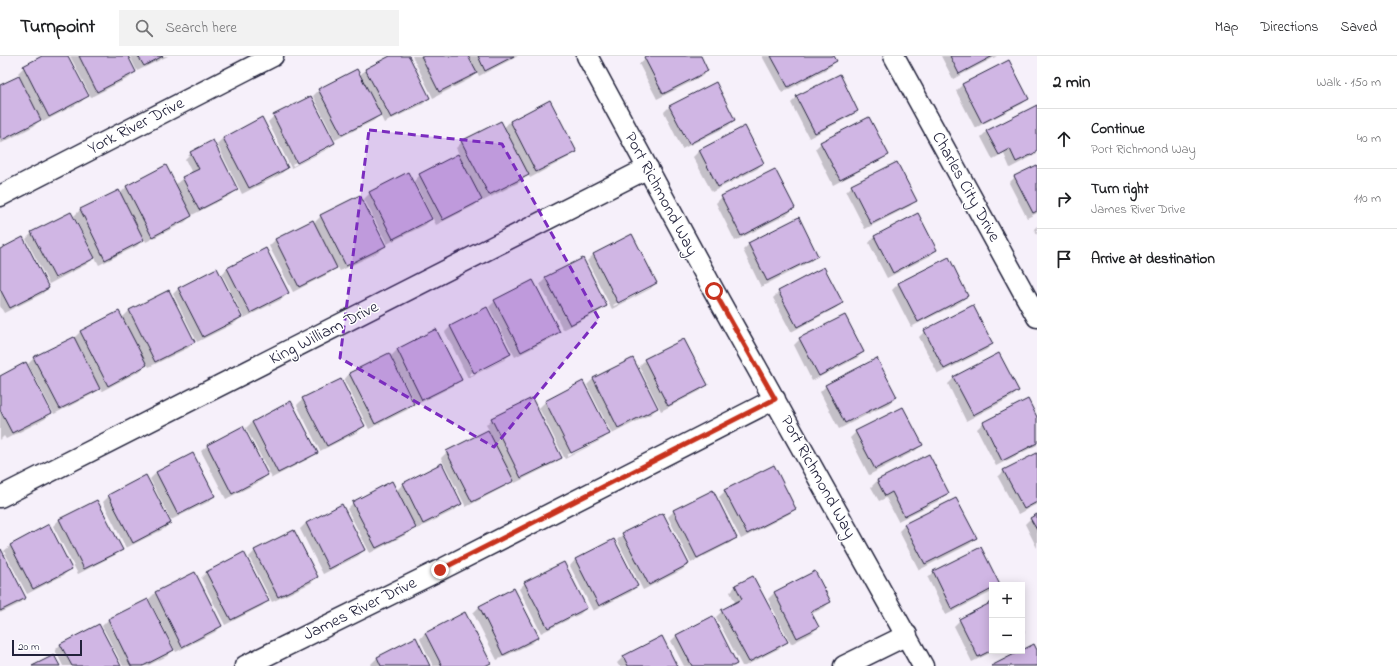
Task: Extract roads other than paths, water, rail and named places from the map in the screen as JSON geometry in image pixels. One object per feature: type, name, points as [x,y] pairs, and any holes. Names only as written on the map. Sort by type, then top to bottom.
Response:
[{"type":"street","name":"York River Drive","points":[[0,196],[273,56]]},
{"type":"street","name":"Port Richmond Way","points":[[587,56],[714,291],[923,666]]},
{"type":"street","name":"Charles City Drive","points":[[894,56],[1037,317]]},
{"type":"street","name":"King William Drive","points":[[0,497],[648,168]]},
{"type":"street","name":"James River Drive","points":[[245,666],[440,570],[775,399]]},
{"type":"street","points":[[844,666],[907,635]]}]
